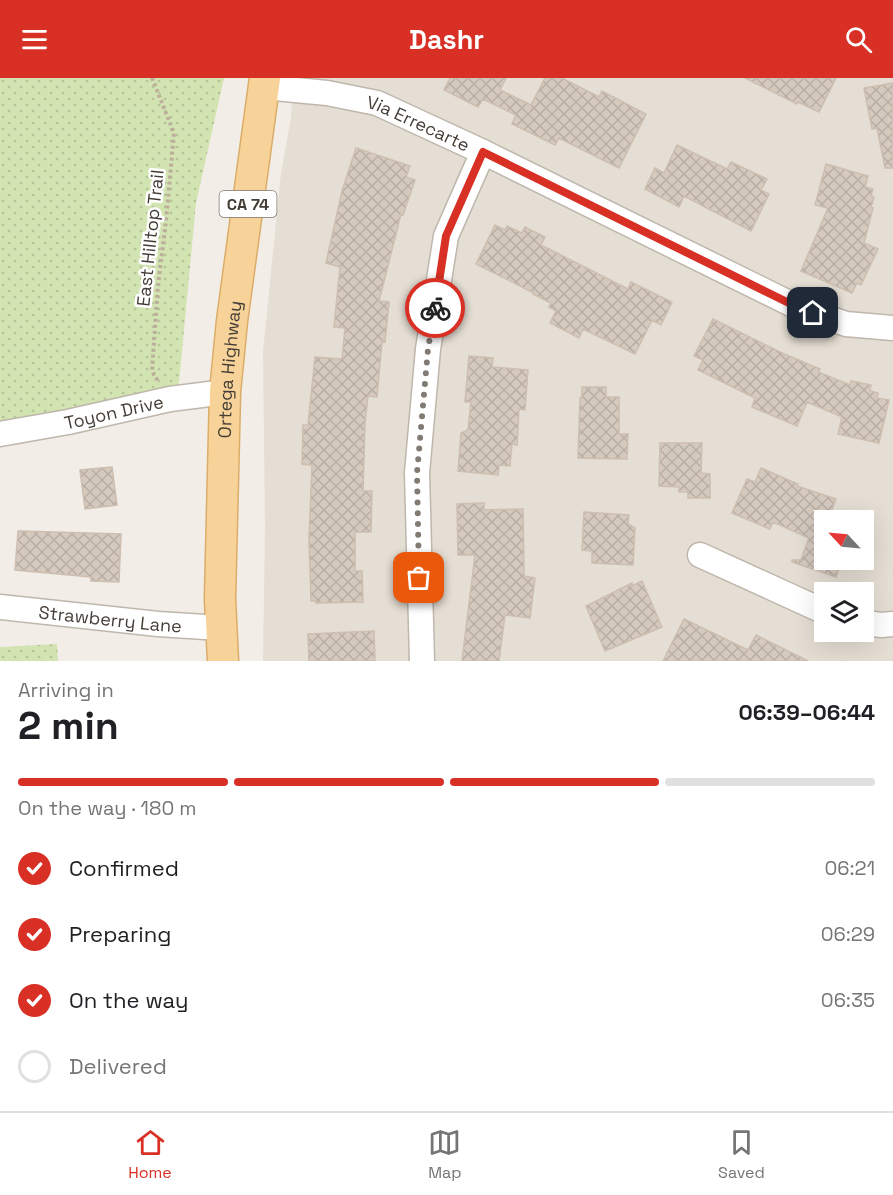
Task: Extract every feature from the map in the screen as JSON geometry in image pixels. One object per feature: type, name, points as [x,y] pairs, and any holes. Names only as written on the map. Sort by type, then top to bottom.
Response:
[{"type":"main road","name":"Ortega Highway","points":[[223,661],[220,599],[225,392],[232,321],[265,83]]},
{"type":"street","name":"Via Errecarte","points":[[265,83],[377,103],[483,152],[797,307],[846,324],[893,328]]},
{"type":"street","points":[[422,661],[417,473],[428,349],[446,236],[483,152]]},
{"type":"street","name":"Toyon Drive","points":[[0,434],[68,422],[170,399],[225,392]]},
{"type":"street","points":[[700,555],[814,607]]},
{"type":"street","name":"Strawberry Lane","points":[[0,607],[158,624],[221,628]]},
{"type":"street","points":[[874,624],[893,624]]},
{"type":"path","name":"East Hilltop Trail","points":[[152,78],[174,133],[158,285],[152,372],[170,399]]},
{"type":"shaded area","points":[[293,78],[893,78],[893,661],[263,661],[265,526],[263,352],[281,173],[291,118]]},
{"type":"green space","points":[[0,78],[224,78],[196,203],[178,393],[0,436]]},
{"type":"green space","points":[[57,644],[58,661],[0,661],[0,647]]},
{"type":"building","points":[[450,78],[506,78],[500,90],[531,105],[545,78],[562,78],[599,97],[602,91],[646,114],[619,168],[559,138],[555,145],[512,124],[516,115],[483,99],[478,107],[444,90]]},
{"type":"building","points":[[745,78],[836,78],[819,112],[798,102],[797,104]]},
{"type":"building","points":[[893,83],[893,168],[885,168],[877,128],[872,129],[864,88]]},
{"type":"building","points":[[677,145],[727,169],[731,162],[767,179],[761,190],[769,194],[751,231],[684,196],[679,207],[645,189],[655,168],[664,173]]},
{"type":"building","points":[[356,148],[410,166],[406,177],[415,180],[403,215],[401,214],[379,301],[389,302],[385,342],[382,341],[377,397],[368,396],[365,423],[363,491],[372,491],[371,532],[355,532],[355,571],[362,571],[363,602],[316,603],[316,601],[311,601],[309,539],[312,465],[302,464],[303,425],[308,425],[315,357],[342,359],[345,328],[334,327],[340,267],[326,263],[342,191]]},
{"type":"building","points":[[826,164],[868,176],[865,187],[873,189],[871,196],[874,197],[871,207],[873,208],[864,243],[878,249],[861,285],[857,283],[852,293],[801,271],[828,208],[815,205]]},
{"type":"building","points":[[495,225],[505,230],[507,226],[522,233],[525,227],[545,237],[541,245],[628,289],[631,282],[672,302],[661,325],[652,320],[635,354],[583,329],[579,338],[550,323],[556,311],[549,307],[551,303],[476,264]]},
{"type":"building","points":[[713,319],[820,369],[818,372],[850,385],[851,381],[871,385],[870,391],[878,393],[877,398],[889,400],[879,443],[838,434],[842,417],[807,402],[797,426],[752,407],[755,398],[698,370],[703,360],[694,356]]},
{"type":"building","points":[[469,356],[493,358],[492,367],[528,370],[525,410],[519,409],[517,445],[512,444],[510,466],[499,465],[498,475],[458,471],[461,433],[468,430],[471,402],[465,402]]},
{"type":"building","points":[[582,387],[606,387],[606,397],[619,397],[619,434],[628,434],[627,459],[578,458]]},
{"type":"building","points":[[660,443],[702,443],[701,473],[710,474],[710,498],[688,498],[688,492],[679,492],[679,487],[659,486]]},
{"type":"building","points":[[112,467],[117,505],[85,509],[80,470]]},
{"type":"building","points":[[761,468],[798,484],[797,486],[836,499],[832,510],[814,510],[814,570],[792,562],[792,560],[801,560],[809,538],[773,522],[770,529],[732,513],[747,479],[755,482]]},
{"type":"building","points":[[484,503],[484,510],[523,509],[524,576],[535,578],[530,618],[505,615],[499,661],[462,661],[475,555],[458,555],[457,504]]},
{"type":"building","points":[[584,512],[629,515],[628,524],[635,528],[633,565],[592,563],[592,551],[582,550]]},
{"type":"building","points":[[18,531],[121,534],[119,582],[91,581],[91,577],[15,570]]},
{"type":"building","points":[[815,570],[838,570],[836,577]]},
{"type":"building","points":[[642,581],[662,627],[605,651],[586,606],[632,583],[632,586]]},
{"type":"building","points":[[684,619],[748,650],[756,635],[808,661],[663,661]]},
{"type":"building","points":[[374,631],[375,661],[309,661],[308,634]]},
{"type":"way so far","points":[[419,578],[417,473],[428,349],[435,308]]},
{"type":"route","points":[[435,308],[446,236],[483,152],[813,313]]}]
